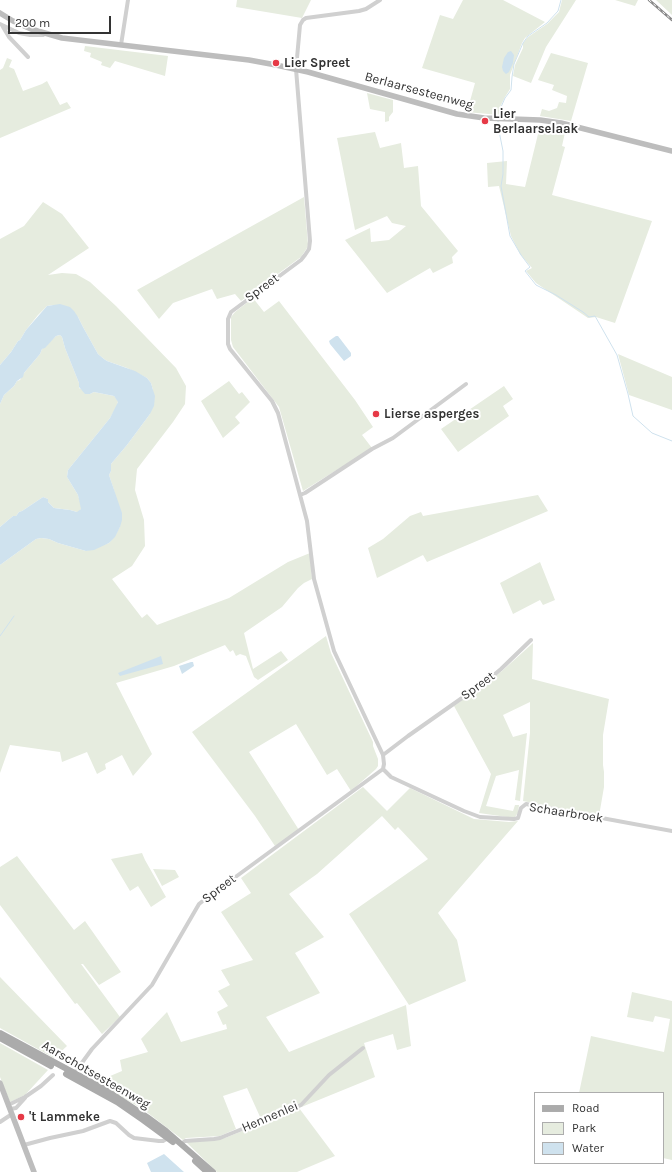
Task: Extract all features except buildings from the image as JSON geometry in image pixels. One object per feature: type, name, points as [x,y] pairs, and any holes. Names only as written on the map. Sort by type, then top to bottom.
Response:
[{"type":"main road","name":"Aarschotsesteenweg","points":[[0,1033],[117,1102],[168,1138],[207,1172]]},
{"type":"main road","name":"Aarschotsesteenweg","points":[[0,1038],[106,1090],[135,1108],[166,1131],[213,1172]]},
{"type":"street","points":[[121,45],[128,0]]},
{"type":"street","name":"Spreet","points":[[73,1075],[92,1049],[152,985],[199,904],[383,769],[383,755],[334,651],[314,578],[309,528],[282,427],[275,407],[230,349],[228,340],[228,319],[231,312],[301,260],[309,249],[310,241],[296,69],[300,25],[306,18],[359,11],[366,9],[380,0]]},
{"type":"street","name":"Berlaarsesteenweg","points":[[0,13],[22,25],[45,34],[71,39],[249,60],[296,69],[457,114],[499,119],[540,120],[572,125],[672,152]]},
{"type":"street","name":"Berlaarsesteenweg","points":[[1,25],[19,33],[30,35],[45,34]]},
{"type":"street","name":"Berlaarsesteenweg","points":[[1,25],[9,37],[28,57]]},
{"type":"street","points":[[300,495],[372,449],[393,438],[466,384]]},
{"type":"street","name":"Spreet","points":[[383,755],[489,679],[531,640]]},
{"type":"street","name":"Schaarbroek","points":[[383,769],[391,777],[480,817],[518,818],[521,808],[526,804],[672,831]]},
{"type":"street","name":"Hennenlei","points":[[181,1144],[186,1140],[220,1138],[301,1105],[329,1075],[363,1048]]},
{"type":"street","points":[[0,1122],[10,1109],[16,1108],[25,1097],[41,1086],[53,1075]]},
{"type":"street","points":[[0,1083],[34,1172]]},
{"type":"street","points":[[24,1145],[83,1130],[110,1121],[116,1123],[134,1138],[159,1141],[163,1141],[168,1138]]},
{"type":"green space","points":[[237,0],[311,0],[302,18],[236,7]]},
{"type":"green space","points":[[463,0],[503,0],[545,22],[525,38],[522,43],[510,75],[510,89],[500,107],[499,115],[467,112],[475,83],[422,68],[440,15],[453,19]]},
{"type":"green space","points":[[562,0],[576,0],[546,47],[531,83],[513,76],[515,65],[523,48],[523,43],[528,37],[547,24],[559,12]]},
{"type":"green space","points":[[615,0],[638,0],[635,6]]},
{"type":"green space","points":[[656,0],[672,0],[672,15],[671,14]]},
{"type":"green space","points":[[85,46],[168,56],[165,76],[115,61],[110,68],[101,65],[102,62],[90,57],[91,53],[84,51]]},
{"type":"green space","points":[[551,53],[588,63],[571,121],[540,116],[542,109],[549,111],[557,108],[559,102],[566,103],[567,96],[552,90],[554,85],[538,80]]},
{"type":"green space","points":[[7,58],[12,60],[9,67],[14,69],[23,91],[47,81],[60,105],[67,102],[71,108],[0,138],[0,70],[3,68]]},
{"type":"green space","points":[[367,93],[393,100],[393,112],[389,117],[389,121],[385,122],[385,112],[370,109]]},
{"type":"green space","points":[[540,126],[566,128],[562,146],[565,147],[552,195],[652,221],[615,323],[596,317],[588,318],[536,283],[526,271],[532,268],[520,254],[511,236],[499,186],[488,187],[487,163],[507,161],[506,184],[525,187]]},
{"type":"green space","points":[[375,132],[380,148],[401,143],[404,168],[418,166],[421,206],[458,251],[452,257],[453,263],[433,273],[430,268],[387,293],[345,240],[370,228],[371,242],[389,240],[406,226],[392,223],[387,216],[355,230],[337,138]]},
{"type":"green space","points":[[304,197],[308,244],[307,248],[301,257],[241,301],[235,294],[217,299],[212,289],[173,303],[159,319],[137,290]]},
{"type":"green space","points":[[43,202],[62,214],[89,248],[48,275],[62,273],[76,274],[90,282],[116,306],[176,368],[186,386],[185,404],[137,469],[135,490],[144,520],[145,546],[132,566],[112,579],[142,618],[147,614],[157,625],[229,598],[288,562],[310,553],[312,579],[298,588],[282,607],[244,633],[253,669],[281,651],[288,660],[258,680],[254,677],[246,656],[240,654],[236,656],[233,650],[230,652],[225,645],[174,666],[116,683],[152,754],[133,776],[122,755],[105,764],[106,769],[97,774],[87,752],[62,762],[60,752],[10,745],[0,773],[0,565],[36,539],[49,539],[86,551],[109,543],[120,527],[114,490],[109,475],[111,471],[111,464],[150,414],[153,390],[151,383],[147,378],[127,368],[107,361],[98,354],[78,317],[53,305],[47,306],[38,315],[0,365],[0,239],[24,226]]},
{"type":"green space","points":[[253,298],[264,312],[279,301],[355,400],[373,427],[362,435],[372,448],[303,491],[279,407],[233,347],[231,340],[231,317]]},
{"type":"green space","points":[[60,335],[79,383],[79,388],[90,394],[94,392],[114,396],[118,401],[117,406],[110,418],[68,470],[67,477],[78,495],[81,505],[79,512],[54,508],[48,502],[48,499],[43,497],[19,512],[16,516],[13,516],[0,527],[0,404],[4,395],[14,386],[17,381],[20,380],[40,354],[42,349],[56,336]]},
{"type":"green space","points":[[618,354],[672,377],[672,410],[629,395]]},
{"type":"green space","points":[[229,381],[239,394],[242,392],[250,402],[235,417],[240,423],[223,438],[201,401]]},
{"type":"green space","points":[[504,386],[513,399],[503,406],[509,416],[458,452],[441,429]]},
{"type":"green space","points":[[538,495],[548,511],[427,562],[423,555],[377,578],[368,548],[383,539],[410,516],[421,512],[423,516]]},
{"type":"green space","points":[[540,562],[555,600],[543,605],[540,600],[513,614],[500,583]]},
{"type":"green space","points":[[326,636],[331,653],[373,742],[378,759],[378,766],[351,791],[337,769],[327,775],[296,724],[249,752],[299,830],[275,846],[255,816],[192,732]]},
{"type":"green space","points":[[533,643],[532,679],[609,699],[603,735],[604,787],[599,816],[523,801],[530,733],[530,702],[503,715],[513,737],[527,733],[520,801],[515,800],[519,770],[496,776],[486,806],[513,811],[515,805],[519,805],[518,813],[514,818],[479,813],[491,774],[454,706],[502,671]]},
{"type":"green space","points":[[363,787],[387,811],[410,788],[474,819],[509,822],[518,821],[438,913],[457,940],[466,981],[409,1005],[349,914],[428,859],[398,827],[395,830],[382,816],[317,874],[289,894],[324,937],[295,953],[320,993],[266,1017],[289,1052],[406,1005],[411,1046],[397,1050],[393,1034],[364,1043],[375,1077],[299,1108],[261,1119],[247,1088],[223,1096],[236,1129],[220,1136],[186,1138],[183,1140],[144,1110],[96,1082],[122,1071],[120,1060],[148,1052],[141,1039],[167,1012],[181,1042],[227,1029],[226,1024],[223,1025],[217,1012],[228,1006],[218,991],[230,985],[221,970],[253,960],[221,912],[251,893],[241,878]]},
{"type":"green space","points":[[142,853],[166,897],[151,907],[138,886],[130,891],[111,859]]},
{"type":"green space","points":[[17,856],[74,930],[85,921],[121,972],[99,985],[83,964],[81,964],[120,1017],[102,1034],[77,1003],[75,1004],[0,905],[0,867]]},
{"type":"green space","points":[[153,869],[175,870],[179,877],[162,886]]},
{"type":"green space","points":[[0,977],[67,1046],[54,1058],[0,1028]]},
{"type":"green space","points":[[632,992],[672,1001],[672,1160],[664,1158],[664,1092],[579,1092],[591,1036],[664,1052],[670,1019],[655,1016],[653,1022],[627,1017]]},
{"type":"green space","points":[[0,1043],[48,1070],[25,1095],[10,1102],[0,1077]]},
{"type":"green space","points":[[299,1108],[335,1156],[297,1172],[217,1172],[186,1142],[225,1138]]},
{"type":"water","points":[[511,51],[514,55],[513,63],[509,72],[506,74],[502,67],[504,58],[508,52]]},
{"type":"water","points":[[60,304],[70,307],[74,311],[98,354],[107,361],[135,371],[147,378],[151,383],[155,396],[154,406],[150,414],[111,464],[111,471],[109,475],[122,513],[120,527],[115,537],[109,543],[94,550],[86,551],[49,539],[36,539],[0,565],[0,527],[13,516],[16,516],[19,512],[43,497],[48,499],[48,502],[54,508],[77,512],[81,509],[78,495],[67,477],[68,470],[110,418],[118,402],[114,396],[94,392],[85,394],[79,387],[79,383],[60,335],[56,336],[45,348],[42,349],[40,354],[24,373],[23,377],[17,381],[14,386],[4,395],[0,404],[0,365],[26,330],[47,306]]},
{"type":"water","points":[[338,336],[351,353],[351,356],[344,361],[329,341]]},
{"type":"water","points":[[161,656],[163,664],[120,676],[118,673]]},
{"type":"water","points":[[193,662],[194,666],[182,674],[179,666]]},
{"type":"water","points":[[164,1154],[184,1172],[151,1172],[147,1163]]},
{"type":"waterway","points":[[499,116],[505,98],[511,90],[514,64],[523,43],[528,36],[547,23],[558,11],[561,0]]},
{"type":"waterway","points":[[498,121],[503,151],[503,174],[501,186],[510,236],[530,267],[525,271],[536,285],[556,295],[589,317],[595,316],[617,355],[633,416],[652,433],[672,441]]},
{"type":"waterway","points":[[0,636],[14,616]]},
{"type":"railway","points":[[649,0],[672,20]]},
{"type":"place","name":"Lier Spreet","points":[[276,63]]},
{"type":"place","name":"Lier Berlaarselaak","points":[[485,121]]},
{"type":"place","name":"Lierse asperges","points":[[376,414]]},
{"type":"place","name":"'t Lammeke","points":[[21,1117]]}]
